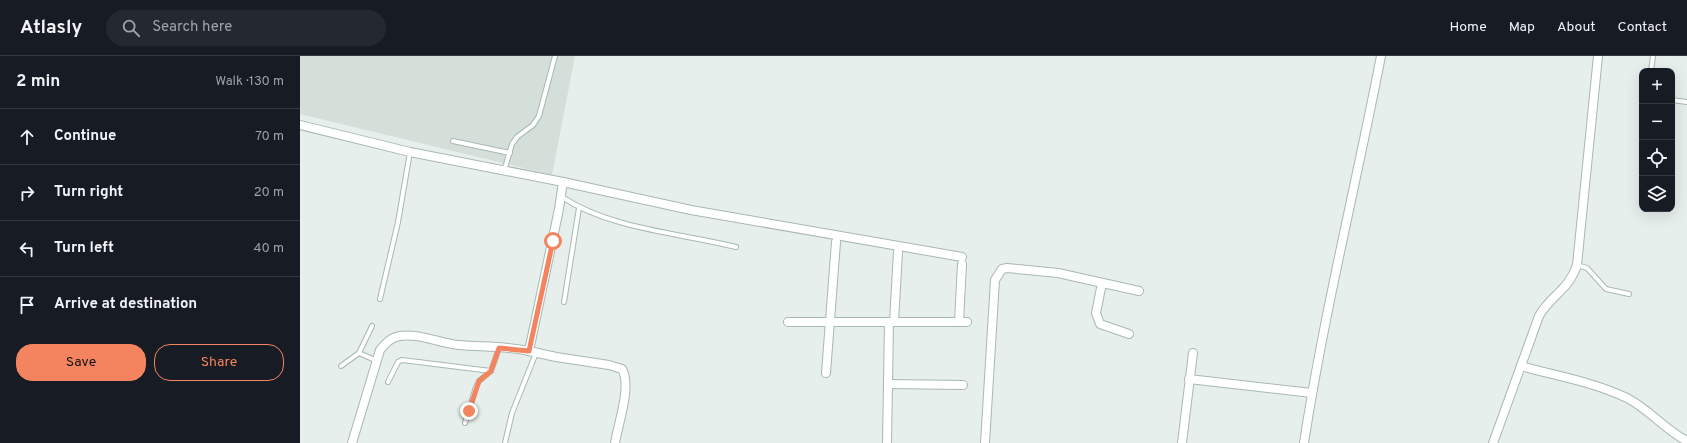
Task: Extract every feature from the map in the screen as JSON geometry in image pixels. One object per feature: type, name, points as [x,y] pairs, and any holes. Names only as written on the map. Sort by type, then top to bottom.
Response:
[{"type":"street","points":[[1304,443],[1330,295],[1359,170],[1381,56]]},
{"type":"street","points":[[1493,443],[1539,316],[1546,305],[1568,284],[1577,265],[1598,56]]},
{"type":"street","points":[[300,125],[410,152],[563,182],[691,210],[962,260],[963,322],[788,322]]},
{"type":"street","points":[[533,352],[562,197],[563,182]]},
{"type":"street","points":[[826,372],[836,242]]},
{"type":"street","points":[[887,443],[891,322],[898,252]]},
{"type":"street","points":[[985,443],[995,280],[999,273],[1007,268],[1058,273],[1139,291]]},
{"type":"street","points":[[1102,283],[1096,313],[1100,324],[1129,334]]},
{"type":"street","points":[[352,443],[380,350],[387,342],[399,336],[414,336],[456,345],[533,352],[609,365],[622,369],[625,374],[625,393],[615,443]]},
{"type":"street","points":[[1182,443],[1193,353]]},
{"type":"street","points":[[1521,366],[1590,384],[1628,398],[1677,436],[1687,441]]},
{"type":"street","points":[[1189,379],[1312,393]]},
{"type":"street","points":[[888,384],[963,385]]},
{"type":"lane","points":[[504,171],[512,144],[517,137],[533,125],[539,116],[555,56]]},
{"type":"lane","points":[[1652,68],[1653,56]]},
{"type":"lane","points":[[1675,100],[1687,102]]},
{"type":"lane","points":[[453,141],[510,153]]},
{"type":"lane","points":[[380,299],[398,222],[410,152]]},
{"type":"lane","points":[[562,197],[579,208],[608,218],[736,247]]},
{"type":"lane","points":[[564,302],[579,208]]},
{"type":"lane","points":[[1577,265],[1587,268],[1606,289],[1629,294]]},
{"type":"lane","points":[[341,366],[359,353],[372,326]]},
{"type":"lane","points":[[465,423],[479,381],[491,371],[499,348]]},
{"type":"lane","points":[[505,443],[512,413],[533,352]]},
{"type":"lane","points":[[359,353],[377,361]]},
{"type":"lane","points":[[388,382],[398,362],[402,360],[491,371]]},
{"type":"shaded area","points":[[300,56],[575,56],[552,175],[300,114]]},
{"type":"route","points":[[469,411],[476,387],[479,381],[491,371],[499,348],[516,348],[529,351],[553,241]]}]
